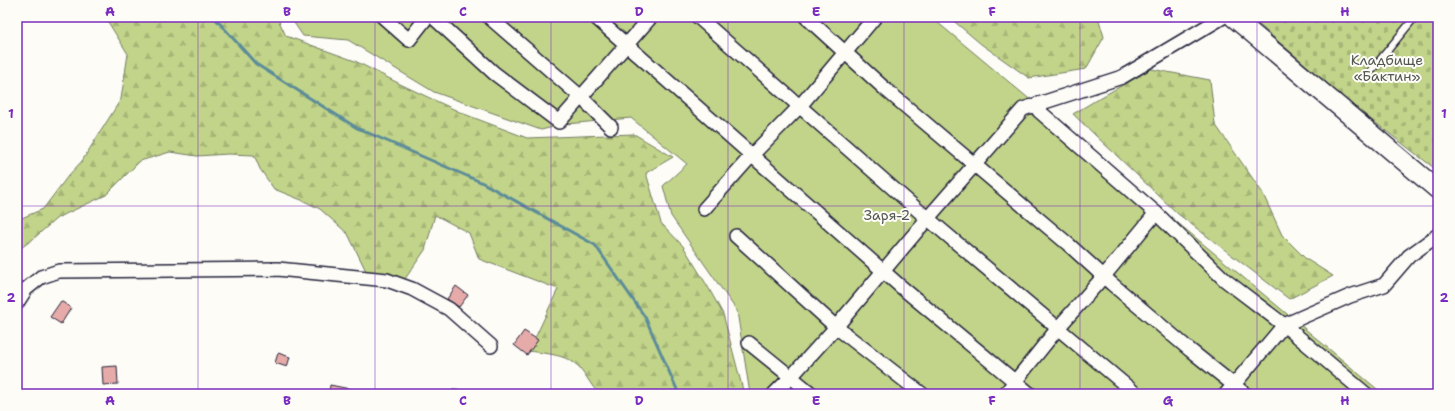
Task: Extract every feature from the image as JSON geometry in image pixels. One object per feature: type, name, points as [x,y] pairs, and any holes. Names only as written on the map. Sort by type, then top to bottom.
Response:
[{"type":"street","points":[[383,17],[409,40],[427,17]]},
{"type":"street","points":[[433,17],[494,73],[559,122],[651,17]]},
{"type":"street","points":[[489,17],[581,97],[611,127]]},
{"type":"street","points":[[595,17],[884,272],[1030,394]]},
{"type":"street","points":[[698,17],[928,218],[1136,394]]},
{"type":"street","points":[[806,17],[884,88],[1190,350],[1230,390],[1245,394]]},
{"type":"street","points":[[704,209],[752,155],[800,106],[875,17]]},
{"type":"street","points":[[774,394],[791,377],[884,272],[928,218],[1023,109],[1122,77],[1223,17]]},
{"type":"street","points":[[1233,17],[1438,190]]},
{"type":"street","points":[[1035,105],[1039,111],[1156,213],[1225,280],[1284,325],[1366,394]]},
{"type":"street","points":[[1005,394],[1058,328],[1104,276],[1156,213]]},
{"type":"street","points":[[1230,390],[1284,325],[1350,296],[1384,285],[1409,256],[1438,235]]},
{"type":"street","points":[[736,236],[836,326],[922,394]]},
{"type":"street","points":[[17,303],[26,289],[41,277],[59,271],[278,269],[387,280],[412,289],[449,309],[491,346]]},
{"type":"street","points":[[749,344],[812,394]]},
{"type":"lane","points":[[1370,72],[1415,17]]},
{"type":"green space","points":[[105,17],[277,17],[286,36],[355,61],[464,114],[527,138],[634,134],[673,157],[646,173],[661,223],[683,246],[723,314],[744,394],[599,394],[575,363],[556,355],[529,351],[558,289],[479,259],[469,233],[435,215],[425,250],[398,289],[367,273],[348,234],[320,209],[274,189],[260,169],[254,155],[228,154],[197,156],[170,152],[140,161],[106,195],[57,218],[17,251],[17,220],[43,209],[68,176],[82,161],[121,99],[128,54]]},
{"type":"green space","name":"Заря-2","points":[[290,17],[931,17],[1383,394],[750,394],[737,311],[671,216],[663,186],[687,164],[631,118],[566,124],[541,130],[434,92],[348,40],[303,36]]},
{"type":"green space","points":[[949,17],[1098,17],[1104,37],[1086,69],[1029,78],[981,44]]},
{"type":"green space","name":"Кладбище «Бактин»","points":[[1250,17],[1438,17],[1438,171],[1351,104]]},
{"type":"green space","points":[[1151,69],[1210,80],[1215,124],[1262,192],[1282,235],[1306,259],[1333,276],[1289,299],[1178,214],[1073,114]]},
{"type":"building","points":[[456,286],[468,295],[459,307],[447,299]]},
{"type":"building","points":[[61,301],[71,308],[61,324],[50,317]]},
{"type":"building","points":[[524,331],[538,340],[527,355],[514,345]]},
{"type":"building","points":[[278,353],[290,357],[287,367],[275,363]]},
{"type":"building","points":[[117,366],[118,384],[103,385],[102,367]]},
{"type":"building","points":[[330,385],[355,390],[354,394],[329,394]]},
{"type":"waterway","points":[[214,17],[256,64],[357,128],[483,183],[595,245],[645,317],[679,394]]}]
